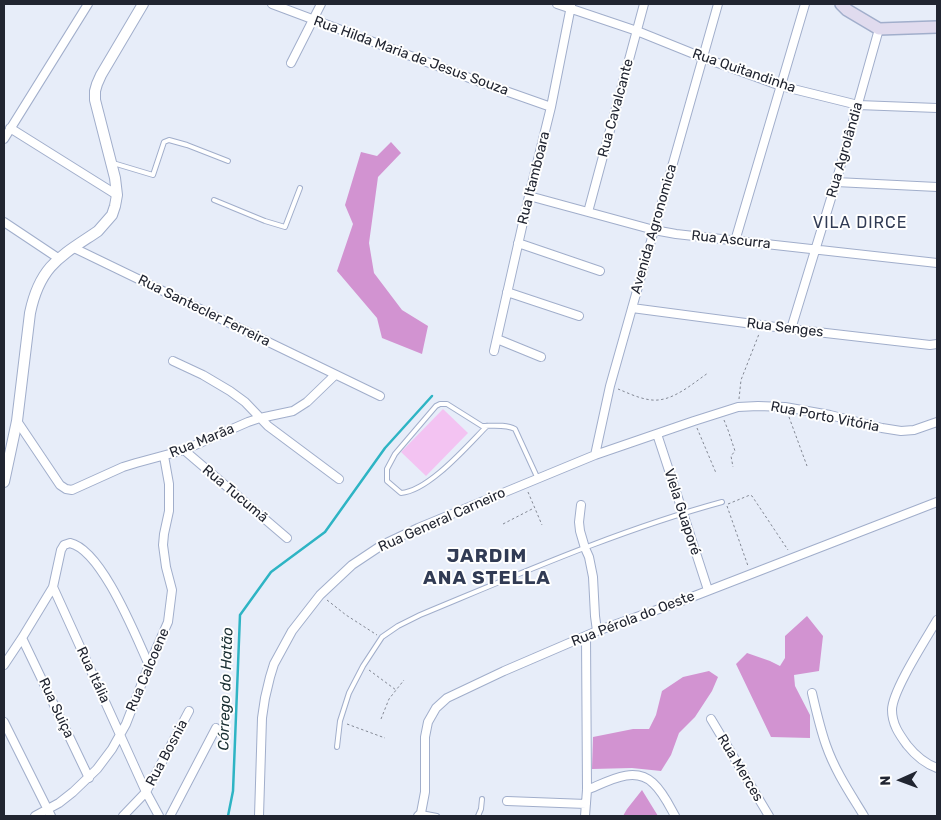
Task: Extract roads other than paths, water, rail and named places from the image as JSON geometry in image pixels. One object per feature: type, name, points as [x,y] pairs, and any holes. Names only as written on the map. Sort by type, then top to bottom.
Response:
[{"type":"main road","points":[[841,4],[847,10],[879,29],[937,27]]},
{"type":"street","points":[[4,139],[88,4]]},
{"type":"street","points":[[4,482],[17,421],[32,300],[42,278],[58,258],[98,231],[112,215],[115,206],[117,195],[115,178],[97,109],[95,91],[96,84],[143,4]]},
{"type":"street","name":"Rua Hilda Maria de Jesus Souza","points":[[272,4],[551,107]]},
{"type":"street","points":[[291,63],[321,4]]},
{"type":"street","name":"Rua Quitandinha","points":[[557,4],[570,6],[781,86],[858,105],[937,108]]},
{"type":"street","name":"Rua Cavalcante","points":[[588,212],[644,4]]},
{"type":"street","name":"Avenida Agronomica","points":[[595,455],[610,386],[718,4]]},
{"type":"street","points":[[735,241],[805,4]]},
{"type":"street","name":"Rua Itamboara","points":[[494,351],[551,107],[570,6]]},
{"type":"street","name":"Rua Agrolândia","points":[[791,329],[836,182],[879,29]]},
{"type":"street","points":[[10,128],[117,195]]},
{"type":"street","points":[[836,182],[937,187]]},
{"type":"street","name":"Rua Ascurra","points":[[529,196],[654,230],[676,234],[937,263]]},
{"type":"street","points":[[4,222],[58,258]]},
{"type":"street","points":[[518,243],[600,271]]},
{"type":"street","name":"Rua Santecler Ferreira","points":[[74,248],[335,375]]},
{"type":"street","points":[[507,292],[579,316]]},
{"type":"street","name":"Rua Senges","points":[[632,308],[791,329],[930,345],[937,344]]},
{"type":"street","points":[[497,339],[541,357]]},
{"type":"street","points":[[173,361],[203,375],[230,391],[245,402],[273,431],[339,479]]},
{"type":"street","points":[[335,375],[380,396]]},
{"type":"street","name":"Rua Marãa","points":[[17,421],[60,485],[69,490],[79,488],[107,474],[136,463],[184,450],[242,424],[293,411],[300,407],[335,375]]},
{"type":"street","name":"Rua Porto Vitória","points":[[657,434],[738,407],[758,406],[785,407],[901,431],[914,430],[937,422]]},
{"type":"street","name":"Rua General Carneiro","points":[[259,816],[261,730],[270,677],[274,664],[292,631],[320,595],[352,565],[391,540],[595,455],[657,434]]},
{"type":"street","name":"Viela Guaporé","points":[[657,434],[708,590]]},
{"type":"street","name":"Rua Tucumã","points":[[184,450],[287,538]]},
{"type":"street","name":"Rua Calcoene","points":[[35,816],[49,813],[89,778],[105,759],[121,735],[168,622],[172,590],[163,545],[169,511],[169,484],[164,456]]},
{"type":"street","name":"Rua Pérola do Oeste","points":[[420,815],[425,792],[425,737],[428,722],[436,708],[447,698],[470,686],[597,631],[679,602],[937,502]]},
{"type":"street","points":[[581,505],[580,531],[593,576],[597,631]]},
{"type":"street","points":[[4,665],[53,587],[62,547],[66,543],[82,548],[93,560],[123,609],[149,665]]},
{"type":"street","name":"Rua Itália","points":[[53,587],[146,792],[159,816]]},
{"type":"street","points":[[937,620],[901,683],[892,708],[893,720],[904,741],[923,761],[937,768]]},
{"type":"street","points":[[585,816],[587,790],[586,636]]},
{"type":"street","name":"Rua Suiça","points":[[22,638],[89,778]]},
{"type":"street","points":[[812,693],[825,744],[834,764],[864,816]]},
{"type":"street","name":"Rua Bosnia","points":[[123,816],[146,792],[189,712]]},
{"type":"street","name":"Rua Merces","points":[[711,719],[768,816]]},
{"type":"street","points":[[4,722],[49,813]]},
{"type":"street","points":[[170,816],[216,728]]},
{"type":"street","points":[[587,790],[624,776],[635,774],[652,782],[675,816]]},
{"type":"street","points":[[507,801],[586,804]]},
{"type":"lane","points":[[111,162],[153,175],[164,142],[169,140],[228,161]]},
{"type":"lane","points":[[214,200],[265,221],[285,227],[300,188]]},
{"type":"lane","points":[[487,426],[438,475],[415,490],[401,493],[387,480],[387,469],[395,454],[436,406],[440,404],[446,404],[482,426],[487,426],[508,426],[515,429],[538,479]]},
{"type":"lane","points":[[337,747],[340,721],[349,693],[363,666],[382,637],[398,626],[420,615],[585,548],[683,513],[722,502]]},
{"type":"lane","points":[[478,816],[482,799]]},
{"type":"lane","points":[[420,815],[437,816]]},
{"type":"waterway","name":"Córrego do Hatão","points":[[228,816],[233,791],[240,615],[271,572],[325,532],[385,448],[432,396]]},
{"type":"district","name":"VILA DIRCE","points":[[860,223]]},
{"type":"district","name":"JARDIM ANA STELLA","points":[[487,568]]}]
